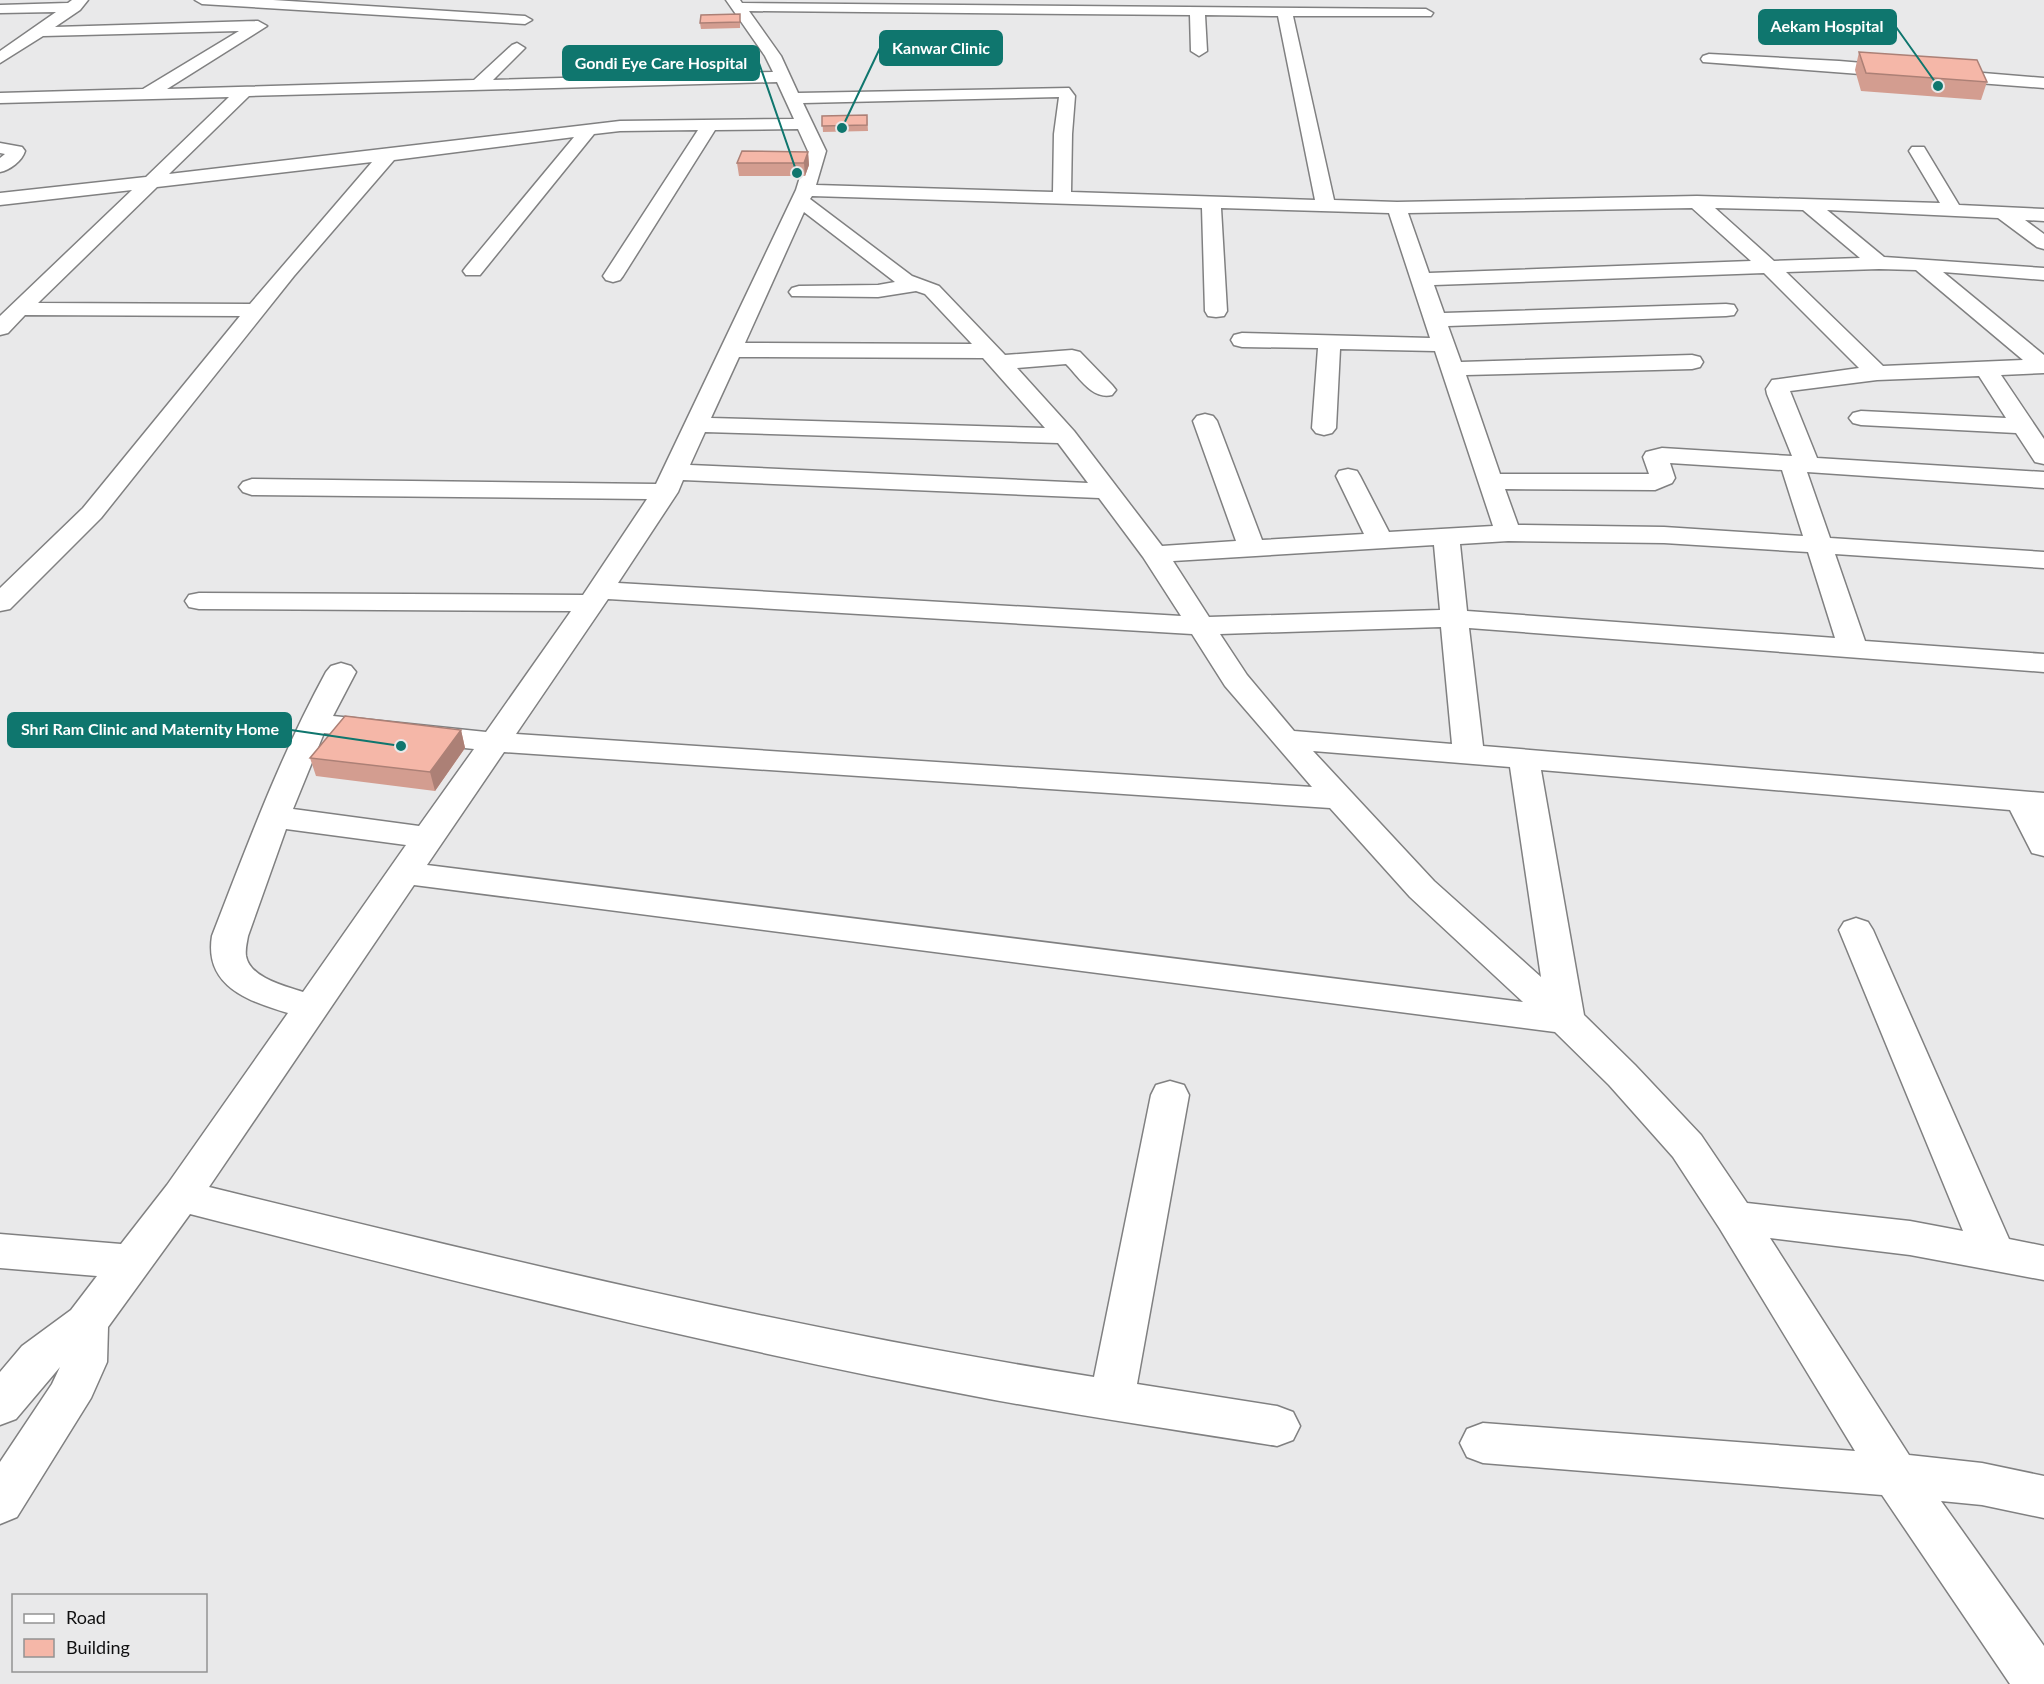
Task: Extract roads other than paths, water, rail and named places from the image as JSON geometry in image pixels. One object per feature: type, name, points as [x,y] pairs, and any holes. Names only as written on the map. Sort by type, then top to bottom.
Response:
[{"type":"street","points":[[211,0],[525,20]]},
{"type":"street","points":[[0,9],[78,3]]},
{"type":"street","points":[[0,58],[40,32],[78,3]]},
{"type":"street","points":[[736,4],[1426,13]]},
{"type":"street","points":[[0,1405],[38,1359],[86,1323],[181,1196],[596,597],[669,482],[803,195],[818,150],[773,56],[736,4]]},
{"type":"street","points":[[147,94],[292,6]]},
{"type":"street","points":[[1197,10],[1199,51]]},
{"type":"street","points":[[349,27],[378,12]]},
{"type":"street","points":[[1285,12],[1326,206]]},
{"type":"street","points":[[40,32],[265,24]]},
{"type":"street","points":[[477,86],[517,48]]},
{"type":"street","points":[[1709,59],[1839,66],[2044,82]]},
{"type":"street","points":[[0,98],[477,86],[793,100],[1063,92],[1067,96],[1063,134],[1062,198]]},
{"type":"street","points":[[0,328],[244,92]]},
{"type":"street","points":[[0,199],[629,126],[710,124],[793,100]]},
{"type":"street","points":[[613,276],[710,124]]},
{"type":"street","points":[[473,271],[588,131]]},
{"type":"street","points":[[0,148],[16,151],[15,155],[0,167]]},
{"type":"street","points":[[1918,151],[1953,210]]},
{"type":"street","points":[[0,603],[92,513],[256,310],[388,155]]},
{"type":"street","points":[[803,195],[1062,198],[1397,208],[1697,202],[1807,204],[2044,215]]},
{"type":"street","points":[[803,195],[905,280],[932,290],[1065,436],[1155,554],[1235,680],[1285,739],[1422,889],[1566,1020],[1622,1075],[1687,1146],[1735,1218],[1895,1475],[2040,1684]]},
{"type":"street","points":[[1211,202],[1216,311]]},
{"type":"street","points":[[1697,202],[1768,266],[1877,373]]},
{"type":"street","points":[[1807,204],[1879,262]]},
{"type":"street","points":[[1397,208],[1508,533]]},
{"type":"street","points":[[2003,213],[2044,243]]},
{"type":"street","points":[[1421,279],[1879,262],[2044,274]]},
{"type":"street","points":[[1921,264],[2044,366]]},
{"type":"street","points":[[799,292],[878,291],[915,285]]},
{"type":"street","points":[[21,309],[256,310]]},
{"type":"street","points":[[1436,320],[1726,310]]},
{"type":"street","points":[[1242,340],[1444,345]]},
{"type":"street","points":[[1324,428],[1329,342]]},
{"type":"street","points":[[730,350],[1072,357],[1104,390]]},
{"type":"street","points":[[1452,369],[1692,363]]},
{"type":"street","points":[[1852,649],[1819,546],[1779,394],[1780,385],[1877,373],[1988,373],[2044,366]]},
{"type":"street","points":[[1988,373],[2044,381]]},
{"type":"street","points":[[1491,481],[1655,482],[1663,478],[1655,457],[1662,455],[2043,476],[2024,426],[1988,373]]},
{"type":"street","points":[[1861,418],[2024,426]]},
{"type":"street","points":[[1205,422],[1252,548]]},
{"type":"street","points":[[695,425],[1065,436]]},
{"type":"street","points":[[1348,476],[1380,540]]},
{"type":"street","points":[[252,487],[669,482],[1108,491]]},
{"type":"street","points":[[1155,554],[1508,533],[1664,535],[2044,561]]},
{"type":"street","points":[[1446,536],[1468,754]]},
{"type":"street","points":[[200,601],[596,597],[1199,626],[1454,618],[2044,663]]},
{"type":"street","points":[[311,1007],[261,990],[239,977],[228,958],[230,936],[275,817],[313,723],[341,672]]},
{"type":"street","points":[[313,723],[494,742],[1340,799]]},
{"type":"street","points":[[1285,739],[2033,802],[2044,846]]},
{"type":"street","points":[[1524,759],[1566,1020]]},
{"type":"street","points":[[275,817],[429,838]]},
{"type":"street","points":[[404,873],[1566,1020]]},
{"type":"street","points":[[1856,930],[1993,1252]]},
{"type":"street","points":[[1112,1399],[1170,1095]]},
{"type":"street","points":[[181,1196],[497,1275],[722,1325],[980,1377],[1277,1426]]},
{"type":"street","points":[[1735,1218],[1910,1238],[2044,1263]]},
{"type":"street","points":[[0,1251],[131,1262]]},
{"type":"street","points":[[0,1502],[68,1398],[85,1362],[86,1323]]},
{"type":"street","points":[[1483,1443],[1895,1475],[1982,1484],[2044,1497]]},
{"type":"place","name":"Aekam Hospital","points":[[1938,86]]},
{"type":"place","name":"Kanwar Clinic","points":[[842,128]]},
{"type":"place","name":"Gondi Eye Care Hospital","points":[[797,173]]},
{"type":"place","name":"Shri Ram Clinic and Maternity Home","points":[[401,746]]}]
